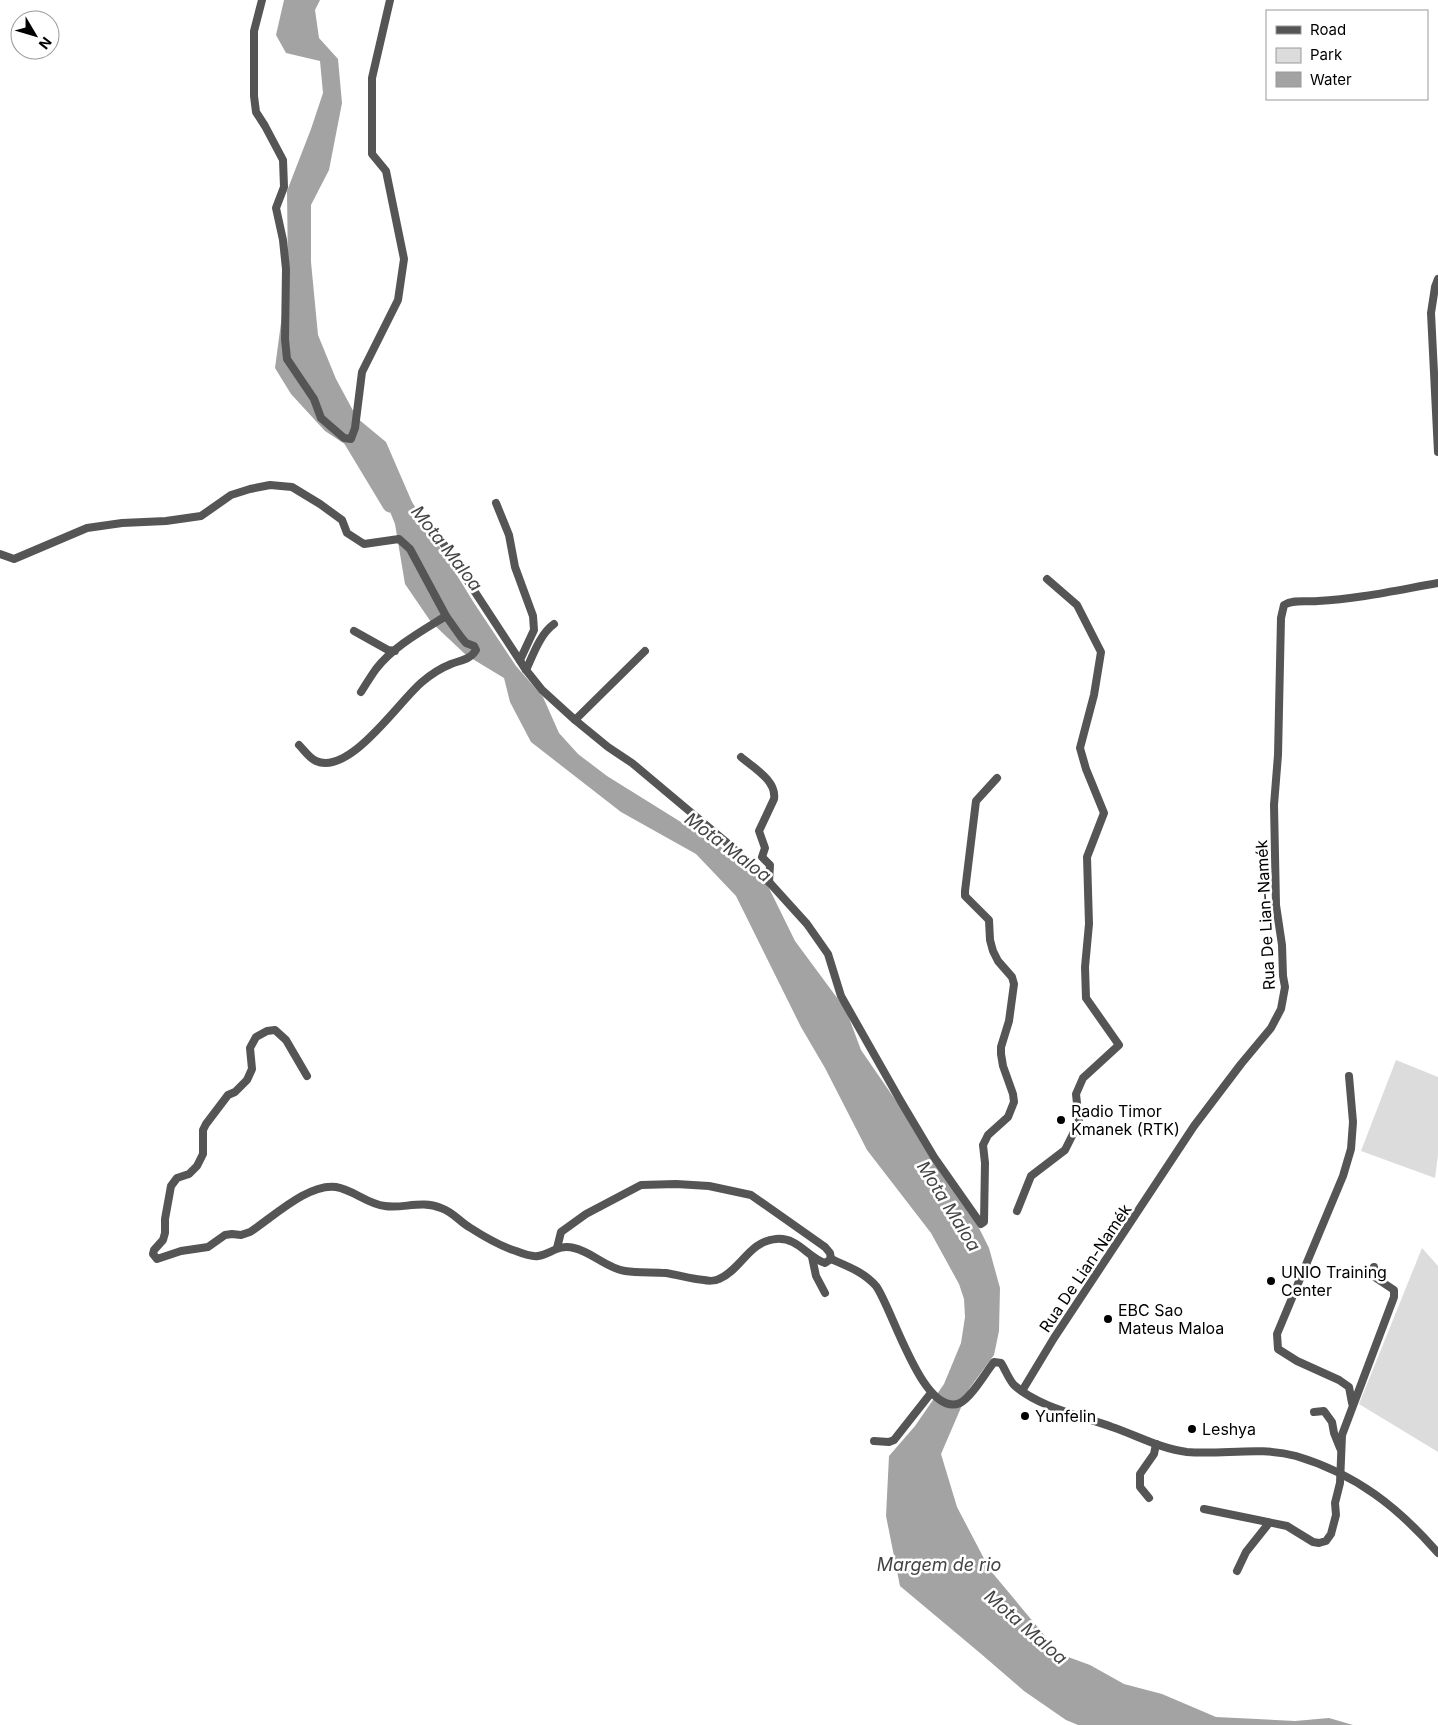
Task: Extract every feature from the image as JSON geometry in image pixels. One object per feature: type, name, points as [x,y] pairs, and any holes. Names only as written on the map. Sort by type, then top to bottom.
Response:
[{"type":"street","points":[[262,0],[254,32],[254,96],[256,112],[283,160],[284,187],[276,208],[283,240],[286,269],[285,339],[287,359],[314,399],[321,418],[344,438],[351,439],[355,428],[362,372],[398,300],[404,259],[386,171],[372,154],[372,78],[390,0]]},
{"type":"street","points":[[1438,279],[1434,287],[1432,313],[1438,452]]},
{"type":"street","points":[[0,554],[14,559],[87,528],[201,516],[231,495],[270,485],[292,487],[320,504],[342,520],[347,533],[364,544],[399,540],[410,549],[446,616],[466,643],[474,646],[476,650],[474,654],[462,661],[450,664],[421,682],[363,745],[332,762],[316,761],[299,745]]},
{"type":"street","points":[[496,503],[509,535],[514,568],[533,616],[534,630],[520,660]]},
{"type":"street","points":[[439,537],[526,670],[542,690],[575,720],[638,768],[725,841],[768,882],[807,924],[828,954],[841,996],[873,1055],[934,1157],[981,1224],[983,1224],[985,1163],[982,1144],[988,1135],[1008,1117],[1014,1102],[1001,1054],[1009,1021],[1014,984],[1012,977],[993,951],[990,940],[989,920],[965,896],[964,891],[976,801],[997,778]]},
{"type":"street","points":[[1017,1211],[1031,1176],[1065,1150],[1079,1122],[1076,1094],[1083,1078],[1119,1045],[1086,998],[1085,966],[1089,924],[1087,857],[1104,813],[1086,769],[1080,748],[1094,695],[1101,652],[1077,605],[1047,579]]},
{"type":"street","name":"Rua De Lian-Namék","points":[[1022,1391],[1054,1338],[1194,1126],[1271,1028],[1281,1009],[1285,987],[1282,945],[1276,905],[1274,805],[1278,755],[1281,618],[1284,605],[1289,602],[1351,598],[1438,583]]},
{"type":"street","points":[[361,692],[377,667],[419,632],[446,616]]},
{"type":"street","points":[[526,670],[539,643],[554,624]]},
{"type":"street","points":[[354,632],[388,650],[395,651]]},
{"type":"street","points":[[575,720],[645,651]]},
{"type":"street","points":[[741,757],[769,781],[774,789],[774,799],[759,831],[765,848],[762,856],[770,865],[768,882]]},
{"type":"street","points":[[307,1076],[286,1040],[275,1030],[267,1030],[256,1037],[250,1048],[252,1069],[248,1080],[235,1092],[228,1094],[206,1124],[203,1130],[203,1154],[197,1166],[189,1174],[177,1178],[172,1186],[163,1240],[152,1254],[157,1259],[181,1251],[208,1247],[225,1235],[241,1235],[250,1232],[302,1197],[320,1188],[335,1187],[351,1192],[369,1202],[386,1207],[422,1204],[439,1206],[490,1240],[515,1251],[537,1256],[557,1248],[575,1248],[590,1254],[611,1267],[625,1271],[667,1273],[718,1280],[732,1270],[758,1244],[776,1238],[792,1240],[812,1254],[816,1260],[825,1263],[831,1260],[864,1274],[883,1298],[905,1349],[931,1393],[954,1405],[962,1402],[994,1362],[1001,1363],[1012,1384],[1022,1391],[1061,1410],[1156,1444],[1194,1452],[1276,1452],[1296,1456],[1340,1472],[1392,1506],[1414,1526],[1438,1553]]},
{"type":"street","points":[[1349,1076],[1353,1122],[1351,1149],[1346,1167],[1276,1334],[1278,1349],[1297,1362],[1339,1380],[1349,1387],[1352,1397],[1351,1410]]},
{"type":"street","points":[[557,1248],[561,1232],[586,1214],[641,1185],[676,1184],[708,1186],[751,1195],[825,1247],[830,1253],[831,1260]]},
{"type":"street","points":[[812,1254],[816,1276],[825,1293]]},
{"type":"street","points":[[1204,1509],[1287,1526],[1313,1542],[1326,1541],[1331,1534],[1336,1515],[1335,1503],[1338,1495],[1342,1434],[1394,1297],[1394,1290],[1376,1278],[1374,1267]]},
{"type":"street","points":[[874,1441],[889,1442],[894,1440],[931,1393]]},
{"type":"street","points":[[1314,1412],[1324,1411],[1332,1422],[1340,1450]]},
{"type":"street","points":[[1149,1498],[1140,1488],[1140,1474],[1154,1454],[1156,1444]]},
{"type":"street","points":[[1237,1571],[1246,1552],[1269,1523]]},
{"type":"green space","points":[[1396,1060],[1438,1077],[1438,1155],[1435,1178],[1361,1151]]},
{"type":"green space","points":[[1422,1248],[1438,1266],[1438,1452],[1359,1404]]},
{"type":"water","name":"Margem de rio","points":[[284,0],[320,0],[315,10],[319,38],[338,59],[342,103],[329,170],[311,205],[311,262],[318,335],[336,379],[357,418],[386,442],[412,502],[474,603],[516,666],[543,697],[559,733],[578,754],[607,776],[721,847],[767,884],[795,941],[846,1010],[861,1050],[967,1204],[989,1248],[1000,1288],[999,1331],[994,1355],[969,1389],[941,1454],[957,1507],[990,1570],[1060,1654],[1090,1665],[1124,1684],[1162,1694],[1216,1717],[1295,1721],[1329,1718],[1353,1725],[1078,1725],[1066,1720],[1024,1691],[900,1586],[886,1516],[889,1456],[915,1426],[944,1384],[961,1343],[965,1317],[964,1299],[959,1284],[931,1233],[867,1150],[825,1068],[801,1027],[736,896],[696,854],[621,812],[531,742],[510,702],[504,678],[466,655],[431,622],[405,584],[395,524],[369,460],[325,431],[291,394],[275,368],[288,270],[287,191],[323,93],[320,61],[286,53],[276,35]]},
{"type":"waterway","name":"Mota Maloa","points":[[349,437],[390,505]]},
{"type":"place","name":"Radio Timor Kmanek (RTK)","points":[[1061,1120]]},
{"type":"place","name":"UNIO Training Center","points":[[1271,1281]]},
{"type":"place","name":"EBC Sao Mateus Maloa","points":[[1108,1319]]},
{"type":"place","name":"Yunfelin","points":[[1025,1416]]},
{"type":"place","name":"Leshya","points":[[1192,1429]]}]
